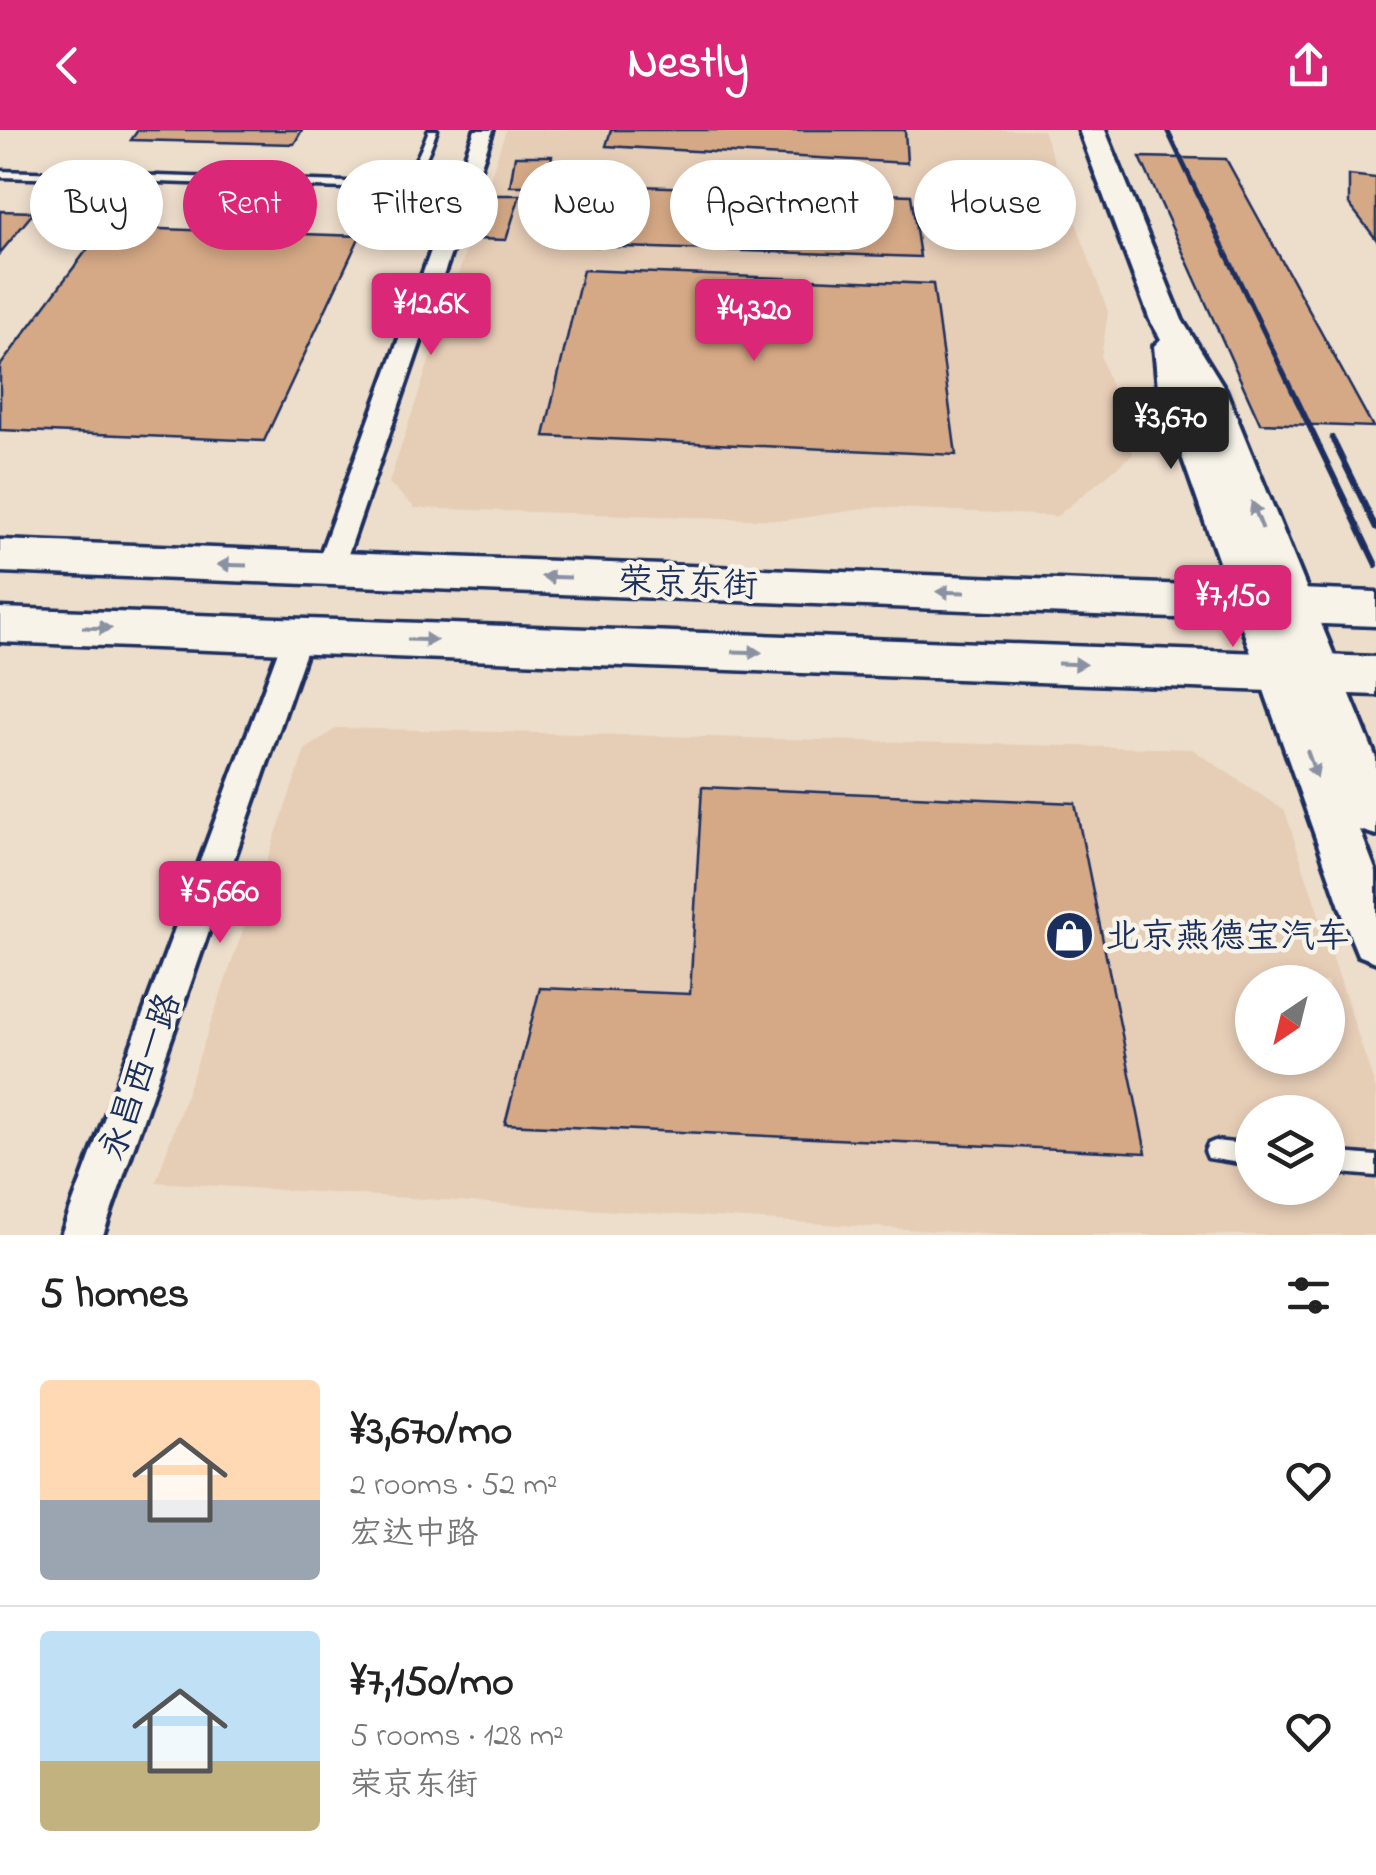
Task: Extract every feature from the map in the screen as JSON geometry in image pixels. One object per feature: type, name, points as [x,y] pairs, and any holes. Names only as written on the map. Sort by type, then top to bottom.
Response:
[{"type":"main road","name":"荣京东街","points":[[0,556],[1376,609]]},
{"type":"main road","name":"荣京东街","points":[[0,624],[1376,676]]},
{"type":"street","points":[[329,569],[484,130]]},
{"type":"street","points":[[1092,130],[1166,320],[1175,388],[1274,605],[1300,673],[1376,938]]},
{"type":"street","name":"永昌西一路","points":[[82,1235],[298,636]]},
{"type":"street","points":[[1300,673],[1376,814]]},
{"type":"lane","points":[[0,174],[378,186],[403,182],[416,172],[433,130]]},
{"type":"lane","points":[[1215,1151],[1235,1153]]},
{"type":"lane","points":[[1345,1163],[1376,1166]]},
{"type":"shaded area","points":[[506,130],[1043,130],[1054,160],[914,160],[914,250],[1076,250],[1076,222],[1108,312],[1101,357],[1133,454],[1057,516],[877,507],[786,520],[415,508],[389,483],[466,250],[498,250],[496,160]]},
{"type":"shaded area","points":[[337,728],[1192,749],[1285,811],[1335,965],[1235,965],[1235,1075],[1345,1075],[1345,995],[1376,1090],[1376,1235],[1000,1235],[156,1182],[305,750]]},
{"type":"building","points":[[138,130],[302,130],[294,144],[131,140]]},
{"type":"building","points":[[611,130],[905,130],[907,163],[894,160],[606,146]]},
{"type":"building","points":[[515,156],[552,156],[551,160],[518,160],[518,186],[510,186]]},
{"type":"building","points":[[1140,157],[1226,159],[1373,427],[1260,423]]},
{"type":"building","points":[[1349,175],[1376,178],[1376,239],[1349,204]]},
{"type":"building","points":[[650,186],[670,187],[670,249],[650,248]]},
{"type":"building","points":[[894,194],[911,195],[914,250],[919,250],[920,257],[712,250],[894,250]]},
{"type":"building","points":[[498,195],[518,195],[518,201],[506,240],[498,240]]},
{"type":"building","points":[[0,211],[30,212],[30,217],[0,253]]},
{"type":"building","points":[[163,229],[183,230],[183,250],[317,250],[317,234],[337,235],[337,250],[353,250],[264,441],[0,430],[0,366],[87,250],[163,250]]},
{"type":"building","points":[[583,270],[933,284],[956,455],[544,436]]},
{"type":"building","points":[[702,787],[1075,803],[1146,1153],[505,1124],[540,988],[690,994]]},
{"type":"railway","points":[[1167,130],[1297,401]]},
{"type":"railway","points":[[1296,398],[1376,565]]},
{"type":"railway","points":[[1332,438],[1376,528]]},
{"type":"place","name":"北京燕德宝汽车","points":[[1070,935]]}]
